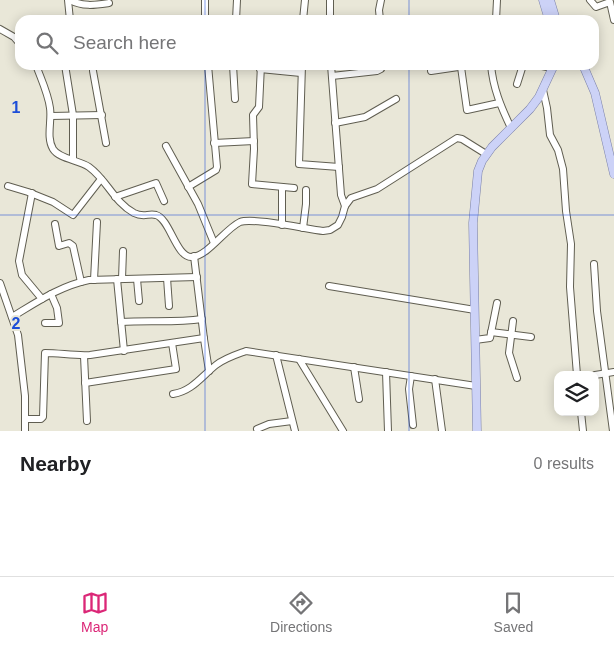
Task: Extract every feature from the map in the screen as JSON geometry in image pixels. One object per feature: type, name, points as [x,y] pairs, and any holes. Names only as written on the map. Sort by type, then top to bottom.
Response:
[{"type":"main road","points":[[543,0],[548,15]]},
{"type":"main road","points":[[550,0],[554,15]]},
{"type":"main road","points":[[477,431],[473,223],[476,180],[486,154],[530,109],[543,90],[552,70]]},
{"type":"main road","points":[[585,70],[595,93],[614,174]]},
{"type":"street","points":[[70,15],[69,0],[87,5],[110,3]]},
{"type":"street","points":[[205,0],[206,15]]},
{"type":"street","points":[[236,15],[237,0]]},
{"type":"street","points":[[304,15],[305,0]]},
{"type":"street","points":[[330,0],[330,15]]},
{"type":"street","points":[[380,15],[381,0]]},
{"type":"street","points":[[496,15],[497,0]]},
{"type":"street","points":[[590,0],[596,7],[611,1],[614,20]]},
{"type":"street","points":[[0,29],[15,38]]},
{"type":"street","points":[[38,70],[49,100],[51,116],[50,143],[54,151],[91,168],[115,197],[134,213],[141,216],[155,215],[163,220],[183,252],[188,256],[202,253],[228,230],[248,220],[322,231],[333,228],[342,217],[345,206],[351,198],[378,189],[457,138],[462,139],[486,154]]},
{"type":"street","points":[[66,70],[73,115],[73,159]]},
{"type":"street","points":[[188,187],[216,170],[217,167],[208,70]]},
{"type":"street","points":[[233,70],[235,99]]},
{"type":"street","points":[[261,70],[259,107],[253,115],[252,184],[294,188]]},
{"type":"street","points":[[285,70],[301,72],[299,164],[339,167]]},
{"type":"street","points":[[331,70],[341,195],[345,206]]},
{"type":"street","points":[[332,76],[379,70]]},
{"type":"street","points":[[431,71],[438,70]]},
{"type":"street","points":[[466,70],[467,110],[499,103]]},
{"type":"street","points":[[491,70],[492,80],[499,103],[511,128]]},
{"type":"street","points":[[517,84],[521,70]]},
{"type":"street","points":[[93,71],[106,142]]},
{"type":"street","points":[[543,90],[550,135],[558,150],[563,169],[571,244],[570,287],[577,371]]},
{"type":"street","points":[[335,123],[365,116],[396,99]]},
{"type":"street","points":[[51,116],[102,115]]},
{"type":"street","points":[[214,143],[254,141]]},
{"type":"street","points":[[166,146],[188,187],[214,243]]},
{"type":"street","points":[[8,186],[53,202],[73,215],[101,179]]},
{"type":"street","points":[[115,197],[156,184],[164,201]]},
{"type":"street","points":[[282,187],[282,225]]},
{"type":"street","points":[[303,228],[306,190]]},
{"type":"street","points":[[32,193],[19,261],[22,275],[42,299]]},
{"type":"street","points":[[94,280],[97,222]]},
{"type":"street","points":[[55,224],[59,246],[69,243],[73,246],[81,282]]},
{"type":"street","points":[[123,250],[120,279],[124,351]]},
{"type":"street","points":[[194,256],[209,371]]},
{"type":"street","points":[[594,264],[597,311],[614,431]]},
{"type":"street","points":[[12,317],[51,294],[81,282],[197,277]]},
{"type":"street","points":[[167,278],[169,306]]},
{"type":"street","points":[[137,279],[139,301]]},
{"type":"street","points":[[0,283],[18,335],[25,431]]},
{"type":"street","points":[[329,286],[475,310]]},
{"type":"street","points":[[46,323],[59,323],[57,308],[51,294]]},
{"type":"street","points":[[475,340],[488,340],[490,338],[496,303]]},
{"type":"street","points":[[122,322],[164,320],[184,322],[202,319]]},
{"type":"street","points":[[513,320],[509,353],[517,378]]},
{"type":"street","points":[[491,332],[532,337]]},
{"type":"street","points":[[25,419],[41,419],[43,417],[45,353],[84,356],[204,338]]},
{"type":"street","points":[[84,383],[176,369],[172,343]]},
{"type":"street","points":[[173,394],[189,389],[209,371],[228,358],[246,351],[476,386]]},
{"type":"street","points":[[276,355],[295,431]]},
{"type":"street","points":[[84,356],[86,420]]},
{"type":"street","points":[[299,359],[343,431]]},
{"type":"street","points":[[354,367],[359,399]]},
{"type":"street","points":[[386,372],[388,431]]},
{"type":"street","points":[[599,375],[614,372]]},
{"type":"street","points":[[411,376],[409,389],[413,425]]},
{"type":"street","points":[[435,379],[442,431]]},
{"type":"street","points":[[581,416],[583,431]]},
{"type":"street","points":[[256,429],[269,424],[292,422]]}]
